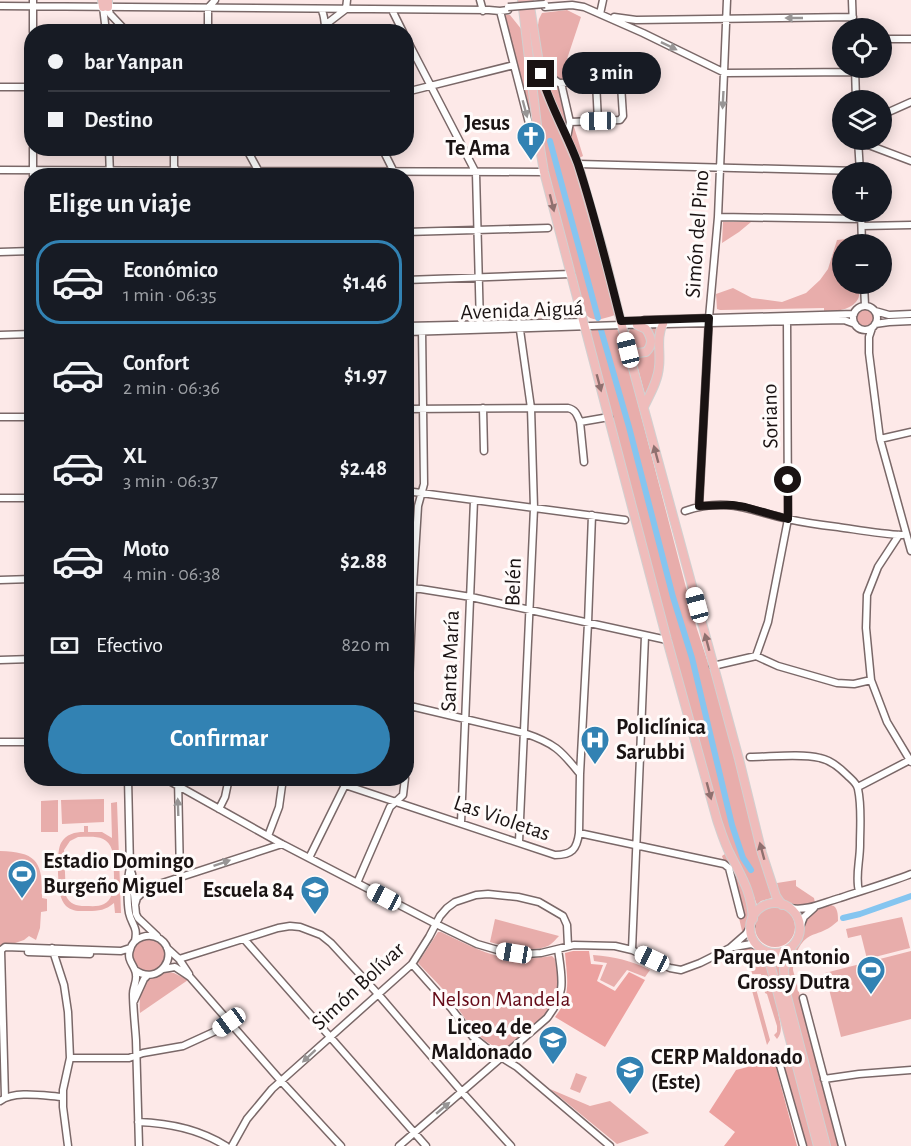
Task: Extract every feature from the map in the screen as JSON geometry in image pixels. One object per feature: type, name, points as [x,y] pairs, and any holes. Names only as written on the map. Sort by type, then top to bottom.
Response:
[{"type":"main road","points":[[522,0],[544,172],[667,640],[717,820],[725,845],[746,884],[752,902],[751,933],[753,940],[768,957],[818,1146]]},
{"type":"main road","points":[[530,0],[545,89],[578,164],[604,254],[762,853],[776,896],[799,920],[799,934],[784,969],[784,989],[826,1146]]},
{"type":"main road","points":[[644,407],[658,377],[659,334],[663,324]]},
{"type":"main road","points":[[628,350],[638,353],[646,352],[651,344],[651,338],[646,329],[637,325]]},
{"type":"main road","points":[[752,922],[756,913],[768,905],[786,907]]},
{"type":"main road","points":[[761,948],[779,953],[792,947]]},
{"type":"street","points":[[208,24],[208,8],[215,0]]},
{"type":"street","points":[[331,24],[346,9],[346,0]]},
{"type":"street","points":[[480,0],[486,10]]},
{"type":"street","points":[[600,12],[603,0]]},
{"type":"street","name":"Simón del Pino","points":[[699,506],[709,321],[718,218],[727,0]]},
{"type":"street","points":[[486,10],[578,5],[618,19],[636,20],[853,17],[852,0]]},
{"type":"street","points":[[545,6],[555,2],[579,1],[724,73],[832,71]]},
{"type":"street","points":[[0,6],[33,3],[105,3],[208,8],[500,11],[508,9]]},
{"type":"street","points":[[33,3],[33,24]]},
{"type":"street","points":[[105,3],[110,14],[120,24]]},
{"type":"street","points":[[105,3],[105,24],[115,19]]},
{"type":"street","points":[[321,9],[326,24]]},
{"type":"street","points":[[392,10],[399,24]]},
{"type":"street","points":[[500,11],[532,135],[539,142]]},
{"type":"street","points":[[892,39],[911,39]]},
{"type":"street","points":[[414,54],[476,173],[480,327]]},
{"type":"street","points":[[539,64],[552,78],[561,83],[619,82],[621,85],[623,116],[620,120],[570,122]]},
{"type":"street","points":[[414,90],[514,65]]},
{"type":"street","points":[[596,82],[598,121]]},
{"type":"street","points":[[561,83],[570,122],[567,139]]},
{"type":"street","points":[[0,87],[24,87]]},
{"type":"street","points":[[892,111],[911,102]]},
{"type":"street","points":[[883,150],[911,161]]},
{"type":"street","points":[[578,164],[832,171]]},
{"type":"street","points":[[0,170],[24,172]]},
{"type":"street","points":[[414,172],[544,172]]},
{"type":"street","points":[[718,218],[911,225]]},
{"type":"street","points":[[862,223],[862,234]]},
{"type":"street","points":[[414,232],[548,228]]},
{"type":"street","points":[[0,252],[24,251]]},
{"type":"street","points":[[414,280],[571,274]]},
{"type":"street","points":[[864,294],[865,306]]},
{"type":"street","points":[[869,353],[863,334],[856,326],[854,314],[858,308],[871,307],[875,311],[889,315],[911,314]]},
{"type":"street","points":[[858,787],[910,761],[887,722],[871,680],[866,628],[867,596],[878,567],[902,535],[880,439],[869,353],[869,337],[877,316],[875,311]]},
{"type":"street","name":"Avenida Aiguá","points":[[787,319],[854,314]]},
{"type":"street","name":"Avenida Aiguá","points":[[414,327],[787,319],[844,320],[856,326]]},
{"type":"street","name":"Soriano","points":[[756,656],[768,622],[788,519],[787,319]]},
{"type":"street","name":"Avenida Aiguá","points":[[621,323],[637,325],[709,321]]},
{"type":"street","points":[[856,326],[866,330],[889,322],[911,321]]},
{"type":"street","name":"Belén","points":[[519,326],[531,408],[534,508],[519,842]]},
{"type":"street","points":[[414,547],[418,506],[424,484],[422,328]]},
{"type":"street","name":"Avenida Aiguá","points":[[414,330],[422,328]]},
{"type":"street","points":[[0,335],[24,334]]},
{"type":"street","points":[[483,408],[484,451]]},
{"type":"street","points":[[414,409],[571,409],[577,412],[580,422],[584,462]]},
{"type":"street","points":[[0,417],[24,417]]},
{"type":"street","points":[[580,422],[609,417]]},
{"type":"street","points":[[880,439],[911,432]]},
{"type":"street","points":[[414,492],[625,520]]},
{"type":"street","points":[[0,498],[24,498]]},
{"type":"street","name":"Santa María","points":[[461,823],[474,500]]},
{"type":"street","points":[[685,511],[699,506],[745,507],[788,519],[902,535],[910,542],[911,550]]},
{"type":"street","points":[[579,833],[592,515]]},
{"type":"street","points":[[0,580],[24,579]]},
{"type":"street","points":[[414,589],[471,597],[667,640]]},
{"type":"street","points":[[632,950],[645,636]]},
{"type":"street","points":[[713,666],[756,656],[778,666],[837,683],[854,684],[871,680]]},
{"type":"street","points":[[0,660],[24,659]]},
{"type":"street","points":[[414,706],[538,738],[556,747],[580,774]]},
{"type":"street","points":[[0,742],[24,742]]},
{"type":"street","points":[[750,757],[819,757],[839,767],[858,787],[860,827],[857,882],[859,891]]},
{"type":"street","points":[[128,786],[130,868],[138,918],[179,959],[190,977],[340,1146]]},
{"type":"street","points":[[180,878],[178,786],[282,844],[487,948],[526,954],[568,946],[615,946],[632,950],[670,969],[678,970],[744,944],[761,948]]},
{"type":"street","points":[[219,808],[227,786]]},
{"type":"street","points":[[261,850],[279,807],[282,786]]},
{"type":"street","points":[[309,858],[343,786]]},
{"type":"street","name":"Las Violetas","points":[[356,786],[555,855],[571,853],[579,839],[579,833],[727,866],[741,915]]},
{"type":"street","points":[[357,883],[390,807],[403,795],[404,786]]},
{"type":"street","points":[[135,906],[138,898],[147,888],[282,844]]},
{"type":"street","points":[[130,868],[128,874],[129,908],[136,930],[135,941]]},
{"type":"street","points":[[786,907],[802,910],[911,874]]},
{"type":"street","name":"Simón Bolívar","points":[[232,1146],[254,1110],[272,1089],[412,964],[447,908],[464,898],[488,894],[539,902],[563,916],[567,925],[568,946]]},
{"type":"street","points":[[800,927],[804,917],[816,906]]},
{"type":"street","points":[[730,948],[746,934],[752,922]]},
{"type":"street","points":[[179,959],[290,926],[311,930],[321,935],[332,943],[378,994],[511,1146]]},
{"type":"street","points":[[162,941],[149,936],[135,941],[130,948],[131,965],[140,973],[156,974],[168,959],[167,948]]},
{"type":"street","points":[[244,939],[426,1146]]},
{"type":"street","points":[[63,1097],[17,1095],[2,1099],[0,950],[6,947],[120,955],[129,958]]},
{"type":"street","points":[[53,951],[121,951],[130,948]]},
{"type":"street","points":[[399,1146],[547,1018],[558,1002],[562,984],[558,949]]},
{"type":"street","points":[[53,951],[64,985],[69,1012],[70,1058],[63,1097],[68,1146]]},
{"type":"street","points":[[412,964],[473,1037],[517,1067],[610,1146]]},
{"type":"street","points":[[162,969],[177,968],[190,977]]},
{"type":"street","points":[[135,970],[133,994],[139,1146]]},
{"type":"street","points":[[134,1001],[148,975]]},
{"type":"street","points":[[803,998],[842,1146]]},
{"type":"street","points":[[70,1058],[129,1058],[183,1046],[218,1030],[229,1022]]},
{"type":"street","points":[[777,1054],[803,1146]]},
{"type":"street","points":[[824,1078],[911,1070]]},
{"type":"street","points":[[138,1122],[176,1125],[215,1139],[226,1146]]},
{"type":"green space","points":[[567,10],[581,17],[566,62],[563,80],[583,156],[579,158],[548,88],[537,31],[542,13]]},
{"type":"green space","points":[[503,15],[510,15],[522,30],[533,129]]},
{"type":"green space","points":[[526,17],[529,17],[537,68],[545,98],[576,169],[597,242],[615,315],[603,319],[591,318],[585,313],[547,169]]},
{"type":"green space","points":[[723,222],[751,222],[722,243]]},
{"type":"green space","points":[[832,256],[832,294],[859,294],[852,306],[838,311],[824,311],[824,308],[717,309],[716,294],[733,288],[752,298],[782,302],[806,293],[828,269]]},
{"type":"green space","points":[[865,308],[871,311],[874,317],[871,323],[865,326],[859,323],[856,317],[859,311]]},
{"type":"green space","points":[[647,327],[657,329],[656,372],[645,395],[635,357],[646,356],[653,350],[654,338]]},
{"type":"green space","points":[[631,328],[640,330],[646,335],[649,341],[645,350],[634,349],[628,333]]},
{"type":"green space","points":[[593,329],[619,331],[696,626],[713,678],[772,898],[761,901],[757,905],[747,878],[727,844],[590,333]]},
{"type":"green space","points":[[104,799],[104,822],[62,824],[61,800]]},
{"type":"green space","points":[[58,800],[58,832],[41,832],[41,801]]},
{"type":"green space","points":[[117,802],[121,913],[115,913],[114,903],[99,910],[71,909],[66,906],[60,896],[59,847],[65,837],[84,832],[84,826],[88,826],[88,832],[102,832],[112,838],[111,803]],"holes":[[[78,837],[103,839],[107,841],[112,850],[114,871],[112,895],[100,906],[76,905],[71,903],[66,896],[64,850],[70,841]]]},
{"type":"green space","name":"Estadio Domingo Burgeño Miguel","points":[[0,851],[22,854],[35,861],[41,876],[42,898],[47,899],[47,911],[41,912],[40,928],[36,940],[29,936],[15,943],[14,946],[0,945]]},
{"type":"green space","points":[[725,854],[742,882],[748,902],[747,924],[743,935],[739,918],[745,915],[733,869],[724,862],[722,856]]},
{"type":"green space","points":[[796,880],[796,886],[814,898],[815,903],[799,906],[782,897],[777,883]]},
{"type":"green space","points":[[831,905],[836,909],[838,921],[829,928],[811,935],[801,944],[793,970],[840,1146],[829,1146],[788,989],[788,966],[803,936],[805,920],[814,911]]},
{"type":"green space","points":[[775,907],[783,908],[789,913],[794,919],[794,935],[789,941],[783,946],[775,947],[767,946],[761,941],[756,935],[755,927],[756,919],[761,913],[767,908]]},
{"type":"green space","points":[[902,917],[910,948],[867,959],[861,935],[848,938],[846,929]]},
{"type":"green space","points":[[495,919],[559,936],[548,946],[535,949],[496,944],[490,942]]},
{"type":"green space","name":"Nelson Mandela","points":[[438,932],[501,957],[520,959],[552,956],[555,959],[559,986],[553,1004],[530,1029],[505,1049],[487,1042],[472,1028],[448,995],[418,963]]},
{"type":"green space","points":[[156,937],[168,952],[159,972],[140,973],[129,952],[135,941]]},
{"type":"green space","points":[[744,949],[756,949],[766,957],[778,1004],[781,1031],[777,1039],[774,1035],[777,1032],[777,1026],[761,974],[752,974],[770,1040],[767,1045],[748,976],[752,973]]},
{"type":"green space","name":"Parque Antonio Grossy Dutra","points":[[911,951],[911,1019],[841,1037],[825,973]]},
{"type":"green space","points":[[593,955],[622,960],[650,970],[645,977],[627,970],[614,987],[600,980],[607,963],[594,961]]},
{"type":"green space","points":[[786,955],[782,967],[824,1146],[822,1146],[772,956]]},
{"type":"green space","points":[[168,972],[188,980],[140,1013],[141,994],[145,981],[150,977]]},
{"type":"green space","points":[[784,1058],[791,1063],[794,1069],[815,1146],[806,1146],[782,1061]]},
{"type":"green space","points":[[576,1073],[587,1077],[580,1093],[570,1089]]},
{"type":"green space","points":[[550,1089],[590,1106],[610,1101],[649,1133],[617,1144]]},
{"type":"shaded area","points":[[589,951],[591,964],[603,965],[597,981],[615,991],[629,972],[645,980],[605,1047],[555,1017],[566,994],[565,953]]},
{"type":"shaded area","points":[[774,1060],[797,1146],[724,1146],[735,1132],[709,1112],[736,1070]]},
{"type":"waterway","points":[[550,141],[598,318]]},
{"type":"waterway","points":[[601,330],[673,597],[692,658],[732,825],[743,858],[751,870]]},
{"type":"waterway","points":[[843,918],[911,896]]},
{"type":"place","name":"Jesus Te Ama","points":[[531,162]]},
{"type":"place","name":"Policlínica Sarubbi","points":[[595,766]]},
{"type":"place","name":"Estadio Domingo Burgeño Miguel","points":[[22,900]]},
{"type":"place","name":"Escuela 84","points":[[315,916]]},
{"type":"place","name":"Parque Antonio Grossy Dutra","points":[[871,996]]},
{"type":"place","name":"Liceo 4 de Maldonado","points":[[553,1066]]},
{"type":"place","name":"CERP Maldonado (Este)","points":[[630,1096]]},
{"type":"route","points":[[541,74],[552,108],[578,164],[621,321],[709,318],[699,506],[732,505],[788,519],[788,480]]}]
